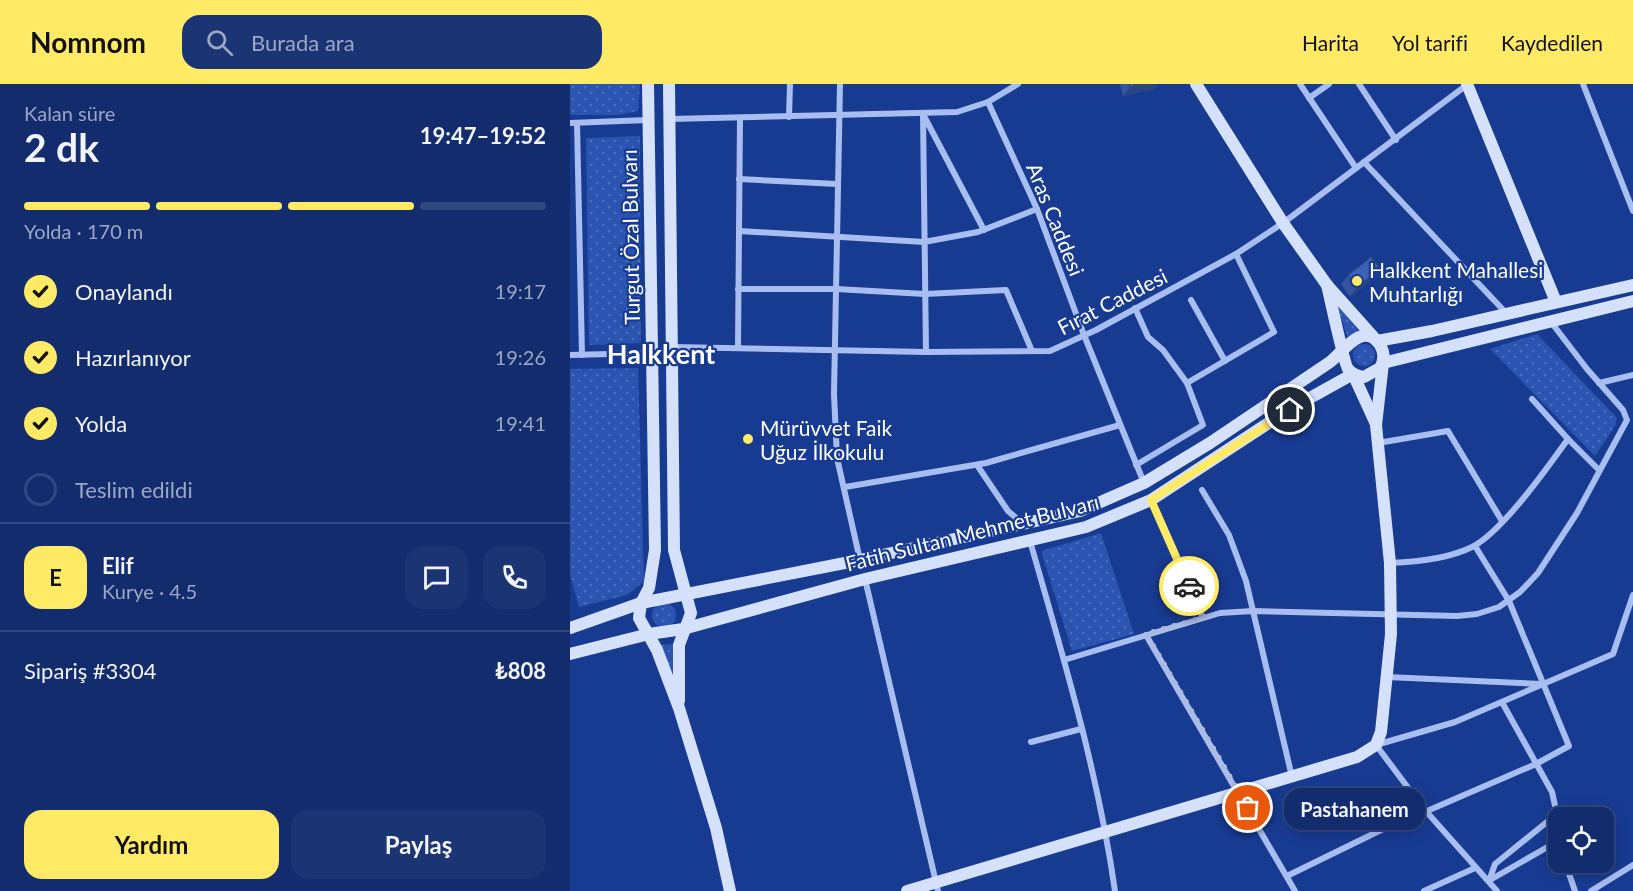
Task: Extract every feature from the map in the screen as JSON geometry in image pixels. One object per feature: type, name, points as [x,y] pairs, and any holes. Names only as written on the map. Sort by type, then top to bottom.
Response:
[{"type":"street","name":"Turgut Özal Bulvarı","points":[[641,603],[649,588],[655,550],[648,84]]},
{"type":"street","name":"Turgut Özal Bulvarı","points":[[669,84],[674,550],[684,595],[690,604],[691,613],[683,629],[680,645],[680,708]]},
{"type":"street","points":[[789,117],[790,84]]},
{"type":"street","points":[[840,84],[835,351],[837,458],[860,560]]},
{"type":"street","points":[[670,119],[957,112],[988,102],[1017,84]]},
{"type":"street","points":[[1196,84],[1282,223],[1327,285],[1377,341],[1383,351],[1376,425],[1390,563],[1392,616],[1381,732],[1376,745]]},
{"type":"street","points":[[1300,84],[1356,168]]},
{"type":"street","points":[[1310,98],[1329,84]]},
{"type":"street","points":[[1359,84],[1396,140]]},
{"type":"street","points":[[1467,84],[1556,302]]},
{"type":"street","name":"Fırat Caddesi","points":[[673,347],[926,352],[1050,351],[1236,254],[1396,140],[1467,84]]},
{"type":"street","points":[[1583,84],[1633,211]]},
{"type":"street","name":"Aras Caddesi","points":[[988,102],[1037,209],[1084,335],[1144,483]]},
{"type":"street","points":[[923,113],[984,230]]},
{"type":"street","points":[[923,113],[926,352]]},
{"type":"street","points":[[738,348],[740,118]]},
{"type":"street","points":[[582,355],[574,123],[648,120]]},
{"type":"street","points":[[1364,162],[1507,314]]},
{"type":"street","points":[[739,179],[837,184]]},
{"type":"street","points":[[739,231],[924,242],[984,230],[1037,209]]},
{"type":"street","points":[[1187,383],[1274,332],[1236,254]]},
{"type":"street","points":[[1327,285],[1344,351],[1344,361],[1353,374],[1376,425]]},
{"type":"street","points":[[1344,351],[1347,345],[1358,337],[1377,341],[1633,285]]},
{"type":"street","points":[[738,289],[836,289],[925,294],[1005,290],[1032,351]]},
{"type":"street","points":[[1191,300],[1225,361]]},
{"type":"street","points":[[1353,374],[1370,375],[1383,363],[1633,301]]},
{"type":"street","points":[[1136,308],[1148,337],[1163,350],[1187,383],[1203,425],[1136,465]]},
{"type":"street","points":[[1064,660],[1220,614],[1253,611],[1392,616],[1477,614],[1509,601],[1538,573],[1577,513],[1627,420],[1623,410],[1551,321]]},
{"type":"street","name":"Fatih Sultan Mehmet Bulvarı","points":[[570,628],[641,603],[860,560],[1080,511],[1144,483],[1210,443],[1344,351]]},
{"type":"street","points":[[570,355],[651,353]]},
{"type":"street","name":"Fatih Sultan Mehmet Bulvarı","points":[[570,654],[649,634],[683,629],[864,579],[1086,527],[1151,500],[1290,410],[1353,374]]},
{"type":"street","points":[[1599,383],[1633,375]]},
{"type":"street","points":[[1532,399],[1599,470]]},
{"type":"street","points":[[845,488],[977,465],[1120,425]]},
{"type":"street","points":[[1377,444],[1448,431],[1502,521]]},
{"type":"street","points":[[1390,563],[1448,555],[1475,546],[1502,521],[1544,473],[1568,439]]},
{"type":"street","points":[[977,465],[1008,510],[1022,523]]},
{"type":"street","points":[[1202,490],[1229,535],[1253,611],[1292,777]]},
{"type":"street","points":[[1151,500],[1203,618]]},
{"type":"street","points":[[1030,541],[1064,660],[1107,832],[1115,891]]},
{"type":"street","points":[[1287,876],[1425,810],[1536,764],[1569,746],[1509,601],[1475,546]]},
{"type":"street","points":[[864,579],[937,887]]},
{"type":"street","points":[[907,891],[937,887],[1107,832],[1357,758],[1376,745],[1455,722],[1503,704],[1613,654],[1633,595]]},
{"type":"street","points":[[641,603],[639,618],[649,634],[680,708],[716,828],[730,891]]},
{"type":"street","points":[[1146,634],[1295,891]]},
{"type":"street","points":[[1387,677],[1545,685]]},
{"type":"street","points":[[1503,704],[1552,792],[1556,807]]},
{"type":"street","points":[[1030,742],[1081,729]]},
{"type":"street","points":[[1376,745],[1425,810],[1497,891]]},
{"type":"street","points":[[1489,881],[1495,864],[1548,824]]},
{"type":"street","points":[[1489,881],[1548,847]]},
{"type":"street","points":[[1591,891],[1633,865]]},
{"type":"street","points":[[1424,891],[1475,868]]},
{"type":"street","points":[[1569,873],[1575,891]]},
{"type":"shaded area","points":[[570,84],[640,84],[638,111],[618,115],[570,115]]},
{"type":"shaded area","points":[[640,136],[641,343],[589,345],[586,138]]},
{"type":"shaded area","points":[[1334,299],[1359,332],[1348,338]]},
{"type":"shaded area","points":[[1537,334],[1617,418],[1615,426],[1595,456],[1490,349]]},
{"type":"shaded area","points":[[1364,344],[1372,347],[1375,355],[1372,363],[1364,366],[1356,363],[1353,355],[1356,347]]},
{"type":"shaded area","points":[[638,368],[644,581],[627,595],[579,607],[570,574],[570,369]]},
{"type":"shaded area","points":[[1101,533],[1134,634],[1072,651],[1041,551]]},
{"type":"shaded area","points":[[664,603],[673,606],[676,615],[673,624],[664,627],[655,624],[652,615],[655,606]]},
{"type":"shaded area","points":[[673,644],[676,683],[661,645]]},
{"type":"building","points":[[1371,257],[1381,269],[1356,288],[1348,275]]},
{"type":"way so far","points":[[1189,586],[1203,618],[1146,634],[1248,808]]},
{"type":"place","name":"Halkkent Mahallesi Muhtarlığı","points":[[1357,281]]},
{"type":"place","name":"Mürüvvet Faik Uğuz İlkokulu","points":[[748,439]]},
{"type":"place","name":"Pastahanem","points":[[1248,808]]},
{"type":"district","name":"Halkkent","points":[[661,353]]},
{"type":"route","points":[[1189,586],[1151,500],[1290,410]]}]
